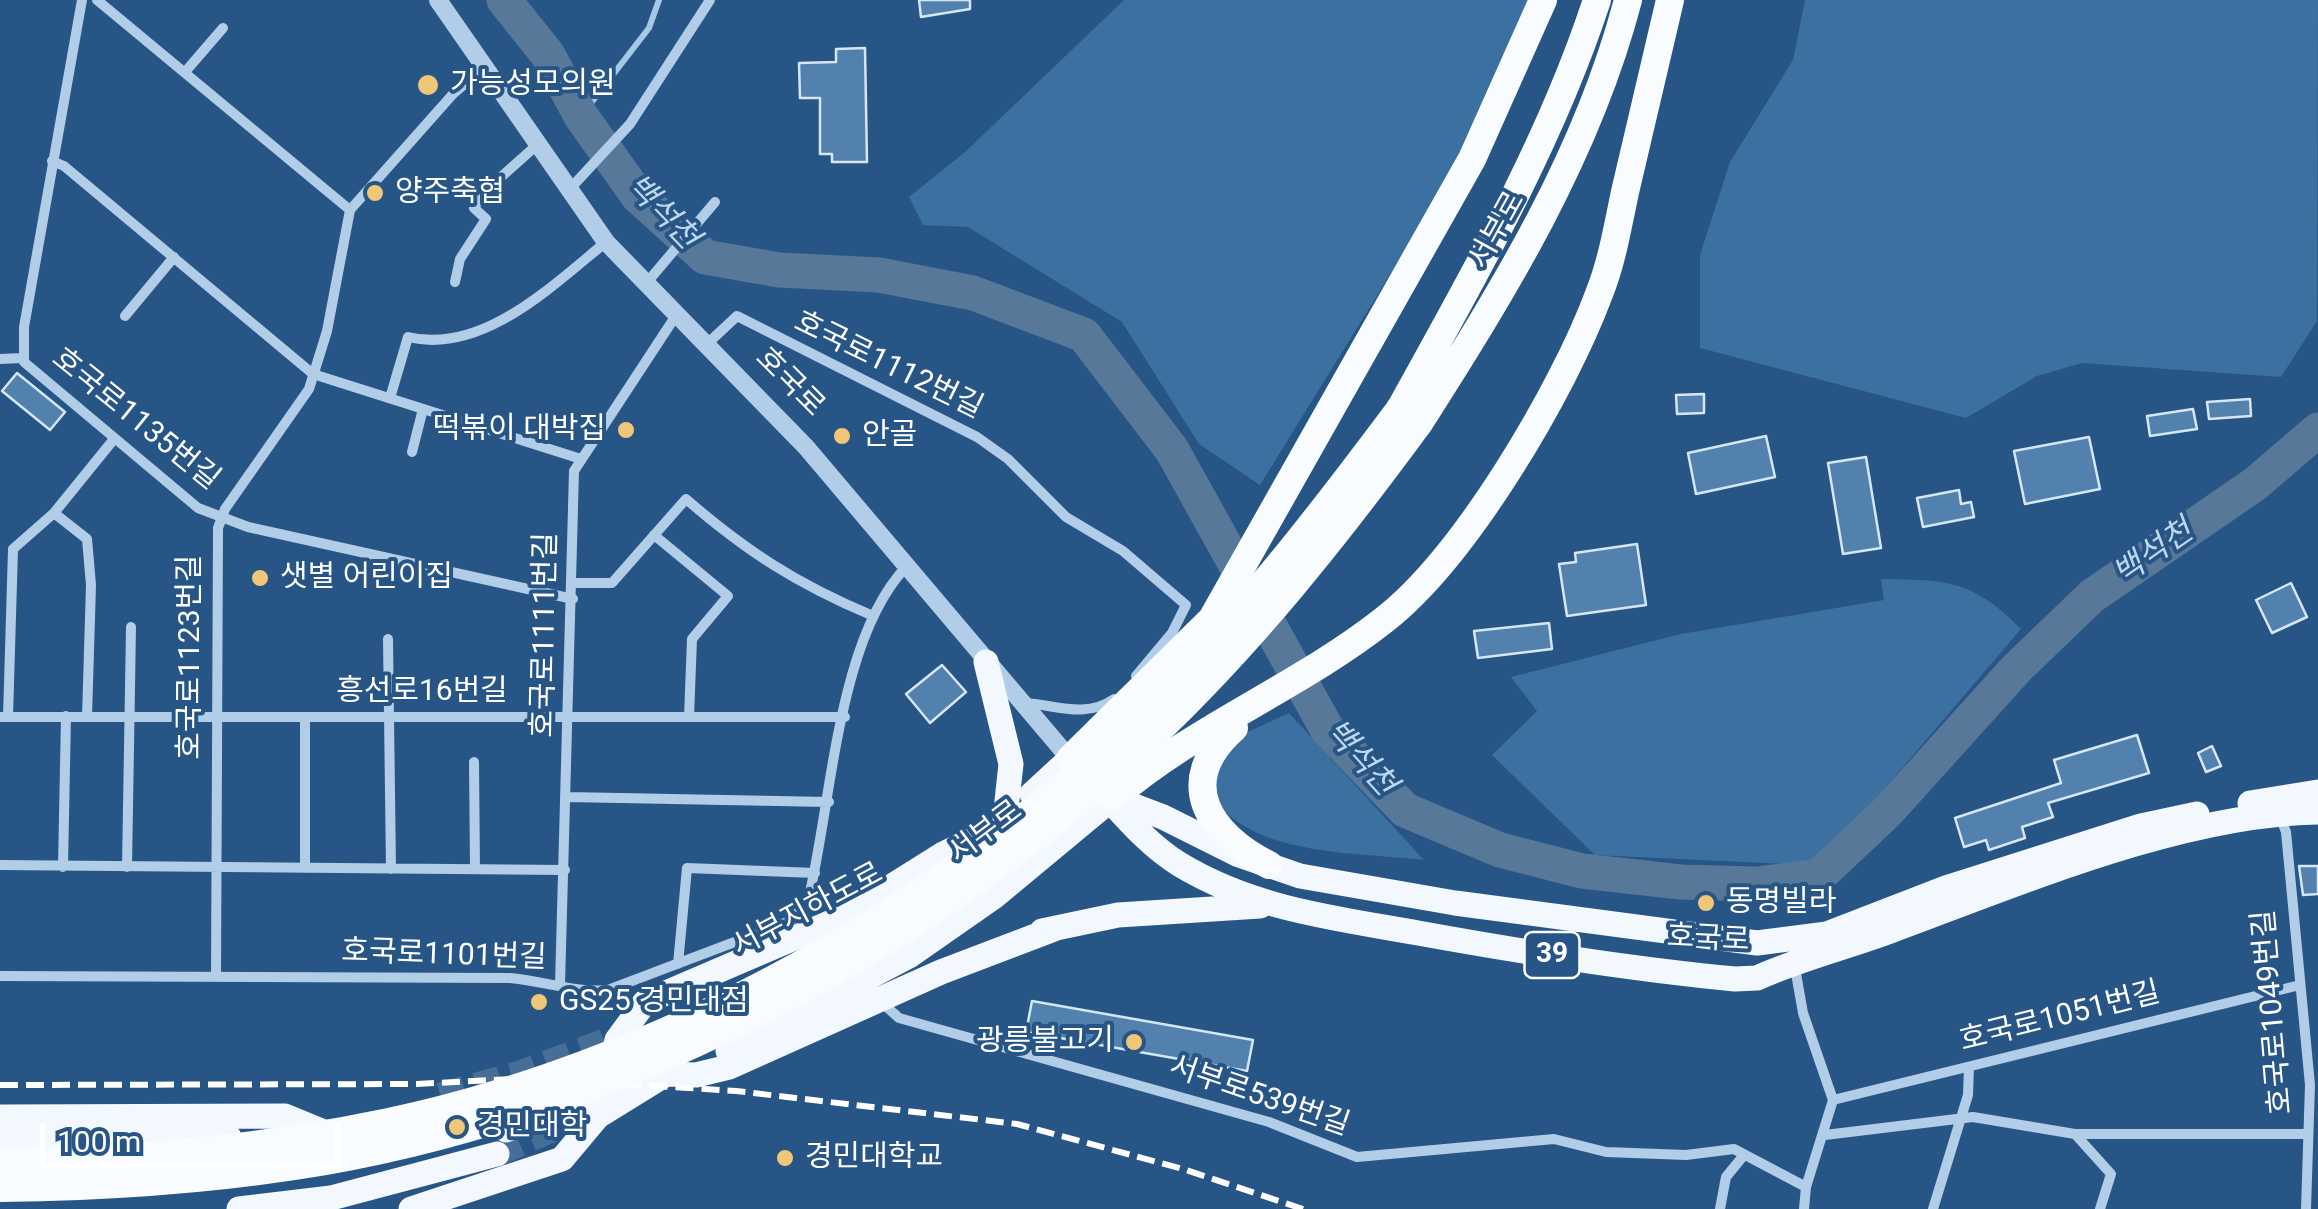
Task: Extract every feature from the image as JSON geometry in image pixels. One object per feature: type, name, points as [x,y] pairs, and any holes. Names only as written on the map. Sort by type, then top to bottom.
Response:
[{"type":"highway","points":[[1063,751],[1118,710],[1212,618],[1472,159],[1543,0]]},
{"type":"highway","name":"서부로","points":[[0,1162],[146,1158],[392,1122],[562,1070],[707,1011],[850,940],[922,893],[1042,801],[1181,675],[1409,416],[1572,77],[1597,0]]},
{"type":"highway","name":"서부로","points":[[0,1188],[148,1183],[296,1166],[508,1114],[641,1066],[764,1011],[935,913],[1046,828],[1146,742],[1285,596],[1542,222],[1604,82],[1628,0]]},
{"type":"highway","points":[[1113,798],[1163,758],[1261,704],[1389,617],[1425,583],[1504,476],[1600,293],[1670,0]]},
{"type":"highway","points":[[1261,704],[1216,744],[1205,766],[1204,794],[1212,821],[1224,836],[1269,866]]},
{"type":"main road","points":[[411,1209],[562,1159],[600,1106],[616,1040],[646,1002],[841,918],[943,854],[991,832],[1012,764],[986,662]]},
{"type":"main road","name":"서부로","points":[[991,832],[1063,751]]},
{"type":"main road","name":"호국로","points":[[1063,751],[1113,798],[1154,848],[1221,887],[1265,906],[1490,946],[1680,974],[1756,978],[1794,961],[1880,936],[2054,870],[2214,825],[2279,813],[2318,812]]},
{"type":"main road","name":"호국로","points":[[1113,798],[1269,866],[1398,894],[1757,943],[1827,934],[1946,888],[2140,826],[2287,794],[2318,792]]},
{"type":"main road","name":"서부로","points":[[909,956],[1010,884],[1113,798]]},
{"type":"main road","name":"서부지하도로","points":[[658,1021],[826,941],[918,889],[991,832]]},
{"type":"main road","name":"39","points":[[728,1051],[909,956],[1118,915],[1265,906]]},
{"type":"main road","points":[[631,1019],[636,1054],[649,1068],[666,1074],[696,1075],[729,1067],[878,1000],[1054,929]]},
{"type":"main road","points":[[0,1118],[285,1116],[324,1129],[372,1158],[392,1159],[600,1106],[666,1074]]},
{"type":"main road","points":[[0,1137],[229,1137]]},
{"type":"main road","points":[[240,1209],[331,1198],[497,1154]]},
{"type":"street","name":"호국로1135번길","points":[[82,0],[24,327],[24,358],[37,376],[198,508],[248,527],[572,599]]},
{"type":"street","points":[[96,0],[350,210],[454,94],[486,65]]},
{"type":"street","points":[[568,192],[630,124],[710,0]]},
{"type":"street","name":"호국로","points":[[441,1],[568,192],[606,242],[644,286],[806,447],[1063,751]]},
{"type":"street","points":[[185,72],[223,28]]},
{"type":"street","points":[[454,282],[460,260],[486,219],[474,208],[482,194],[538,144]]},
{"type":"street","points":[[52,161],[64,166],[313,374],[581,458]]},
{"type":"street","points":[[644,286],[714,202]]},
{"type":"street","name":"호국로1123번길","points":[[216,976],[215,548],[222,517],[301,404],[313,374],[327,331],[350,210]]},
{"type":"street","points":[[390,398],[408,337],[429,342],[467,336],[536,298],[606,242]]},
{"type":"street","points":[[126,316],[174,257]]},
{"type":"street","name":"호국로1112번길","points":[[705,346],[738,316],[798,350],[950,421],[1008,459],[1066,517],[1123,551],[1186,606],[1172,633],[1110,703],[1074,711],[1020,702]]},
{"type":"street","name":"호국로1111번길","points":[[560,985],[570,717],[572,492],[581,458],[675,317]]},
{"type":"street","points":[[0,358],[24,358]]},
{"type":"street","points":[[412,452],[423,408]]},
{"type":"street","points":[[4,717],[12,549],[54,513],[114,439]]},
{"type":"street","points":[[573,583],[612,583],[686,499],[760,560],[797,583],[871,615]]},
{"type":"street","points":[[54,513],[87,539],[91,586],[87,717]]},
{"type":"street","points":[[654,536],[728,596],[692,639],[689,717]]},
{"type":"street","name":"호국로1101번길","points":[[0,976],[510,978],[585,992],[608,990],[790,921],[808,900],[845,718],[871,615],[907,566]]},
{"type":"street","points":[[127,867],[130,627]]},
{"type":"street","points":[[388,639],[391,869]]},
{"type":"street","points":[[63,867],[66,716]]},
{"type":"street","name":"흥선로16번길","points":[[4,717],[845,718]]},
{"type":"street","points":[[305,717],[306,868]]},
{"type":"street","points":[[474,762],[475,870]]},
{"type":"street","points":[[568,797],[829,802]]},
{"type":"street","name":"호국로1049번길","points":[[2279,813],[2286,832],[2310,1085],[2308,1134],[2312,1162],[2306,1209]]},
{"type":"street","points":[[0,866],[564,870]]},
{"type":"street","points":[[678,964],[686,868],[814,874]]},
{"type":"street","points":[[1794,961],[1803,1012],[1833,1100],[1806,1187],[1804,1209]]},
{"type":"street","name":"호국로1051번길","points":[[1833,1100],[2300,985]]},
{"type":"street","name":"서부로539번길","points":[[878,1000],[899,1018],[1250,1117],[1358,1157],[1554,1139],[1606,1152],[1686,1155],[1734,1148],[1806,1187]]},
{"type":"street","points":[[1933,1209],[1961,1118],[1969,1067]]},
{"type":"street","points":[[1825,1135],[1961,1118],[2075,1134],[2308,1134]]},
{"type":"street","points":[[2075,1134],[2111,1174],[2100,1209]]},
{"type":"street","points":[[1720,1209],[1726,1176],[1744,1155]]},
{"type":"shaded area","points":[[1124,0],[1530,0],[1509,82],[1260,485],[1199,444],[1122,322],[968,227],[923,225],[909,197],[965,152]]},
{"type":"shaded area","points":[[1805,0],[2318,0],[2317,321],[2281,377],[2082,363],[2037,376],[1966,418],[1700,348],[1700,255],[1730,162],[1793,60]]},
{"type":"shaded area","points":[[1881,579],[1958,586],[1988,601],[2021,629],[1851,828],[1829,851],[1806,865],[1595,855],[1492,755],[1537,711],[1511,677],[1681,634],[1884,600]]},
{"type":"shaded area","points":[[1289,713],[1424,860],[1341,853],[1284,842],[1235,820],[1216,802],[1206,764],[1226,742]]},
{"type":"building","points":[[919,0],[970,0],[970,9],[921,17]]},
{"type":"building","points":[[865,48],[867,162],[832,162],[832,154],[820,154],[820,98],[800,98],[799,63],[836,62],[836,49]]},
{"type":"building","points":[[17,373],[65,412],[50,430],[2,391]]},
{"type":"building","points":[[1704,394],[1704,413],[1677,414],[1676,395]]},
{"type":"building","points":[[2250,399],[2251,416],[2209,419],[2207,402]]},
{"type":"building","points":[[2193,409],[2197,429],[2150,436],[2147,416]]},
{"type":"building","points":[[1766,436],[1775,477],[1696,494],[1688,453]]},
{"type":"building","points":[[2089,437],[2100,489],[2025,504],[2014,451]]},
{"type":"building","points":[[1866,457],[1881,548],[1843,554],[1828,463]]},
{"type":"building","points":[[1959,490],[1961,504],[1971,502],[1974,517],[1923,527],[1917,498]]},
{"type":"building","points":[[1637,544],[1646,605],[1567,616],[1559,564],[1576,562],[1575,553]]},
{"type":"building","points":[[2291,583],[2307,617],[2272,633],[2256,600]]},
{"type":"building","points":[[1549,623],[1552,649],[1478,658],[1474,631]]},
{"type":"building","points":[[942,665],[966,692],[930,723],[906,694]]},
{"type":"building","points":[[2137,735],[2149,773],[2048,803],[2053,817],[2022,827],[2025,838],[1989,850],[1986,840],[1964,847],[1955,818],[2061,783],[2054,760]]},
{"type":"building","points":[[2212,746],[2221,766],[2206,772],[2198,753]]},
{"type":"building","points":[[2299,866],[2318,866],[2318,894],[2303,895]]},
{"type":"building","points":[[1032,1001],[1253,1040],[1247,1071],[1026,1032]]},
{"type":"waterway","name":"백석천","points":[[504,0],[548,55],[581,116],[638,196],[705,257],[779,270],[879,275],[973,293],[1084,335],[1172,450],[1327,729],[1405,810],[1500,850],[1582,871],[1681,882],[1757,884],[1819,876],[1887,812],[2016,669],[2092,596],[2255,484],[2318,430]]},
{"type":"waterway","points":[[581,116],[649,28],[659,0]]},
{"type":"tunnel","points":[[440,1095],[520,1073],[634,1030]]},
{"type":"tunnel","points":[[497,1154],[611,1104]]},
{"type":"railway","points":[[0,1085],[417,1084],[530,1078],[736,1091],[1017,1124],[1183,1169],[1303,1209]]},
{"type":"place","name":"가능성모의원","points":[[428,85]]},
{"type":"place","name":"양주축협","points":[[375,193]]},
{"type":"place","name":"떡볶이 대박집","points":[[626,430]]},
{"type":"place","name":"안골","points":[[842,436]]},
{"type":"place","name":"샛별 어린이집","points":[[260,578]]},
{"type":"place","name":"동명빌라","points":[[1706,903]]},
{"type":"place","name":"GS25 경민대점","points":[[539,1002]]},
{"type":"place","name":"광릉불고기","points":[[1134,1042]]},
{"type":"place","name":"경민대학","points":[[457,1127]]},
{"type":"place","name":"경민대학교","points":[[785,1158]]}]
